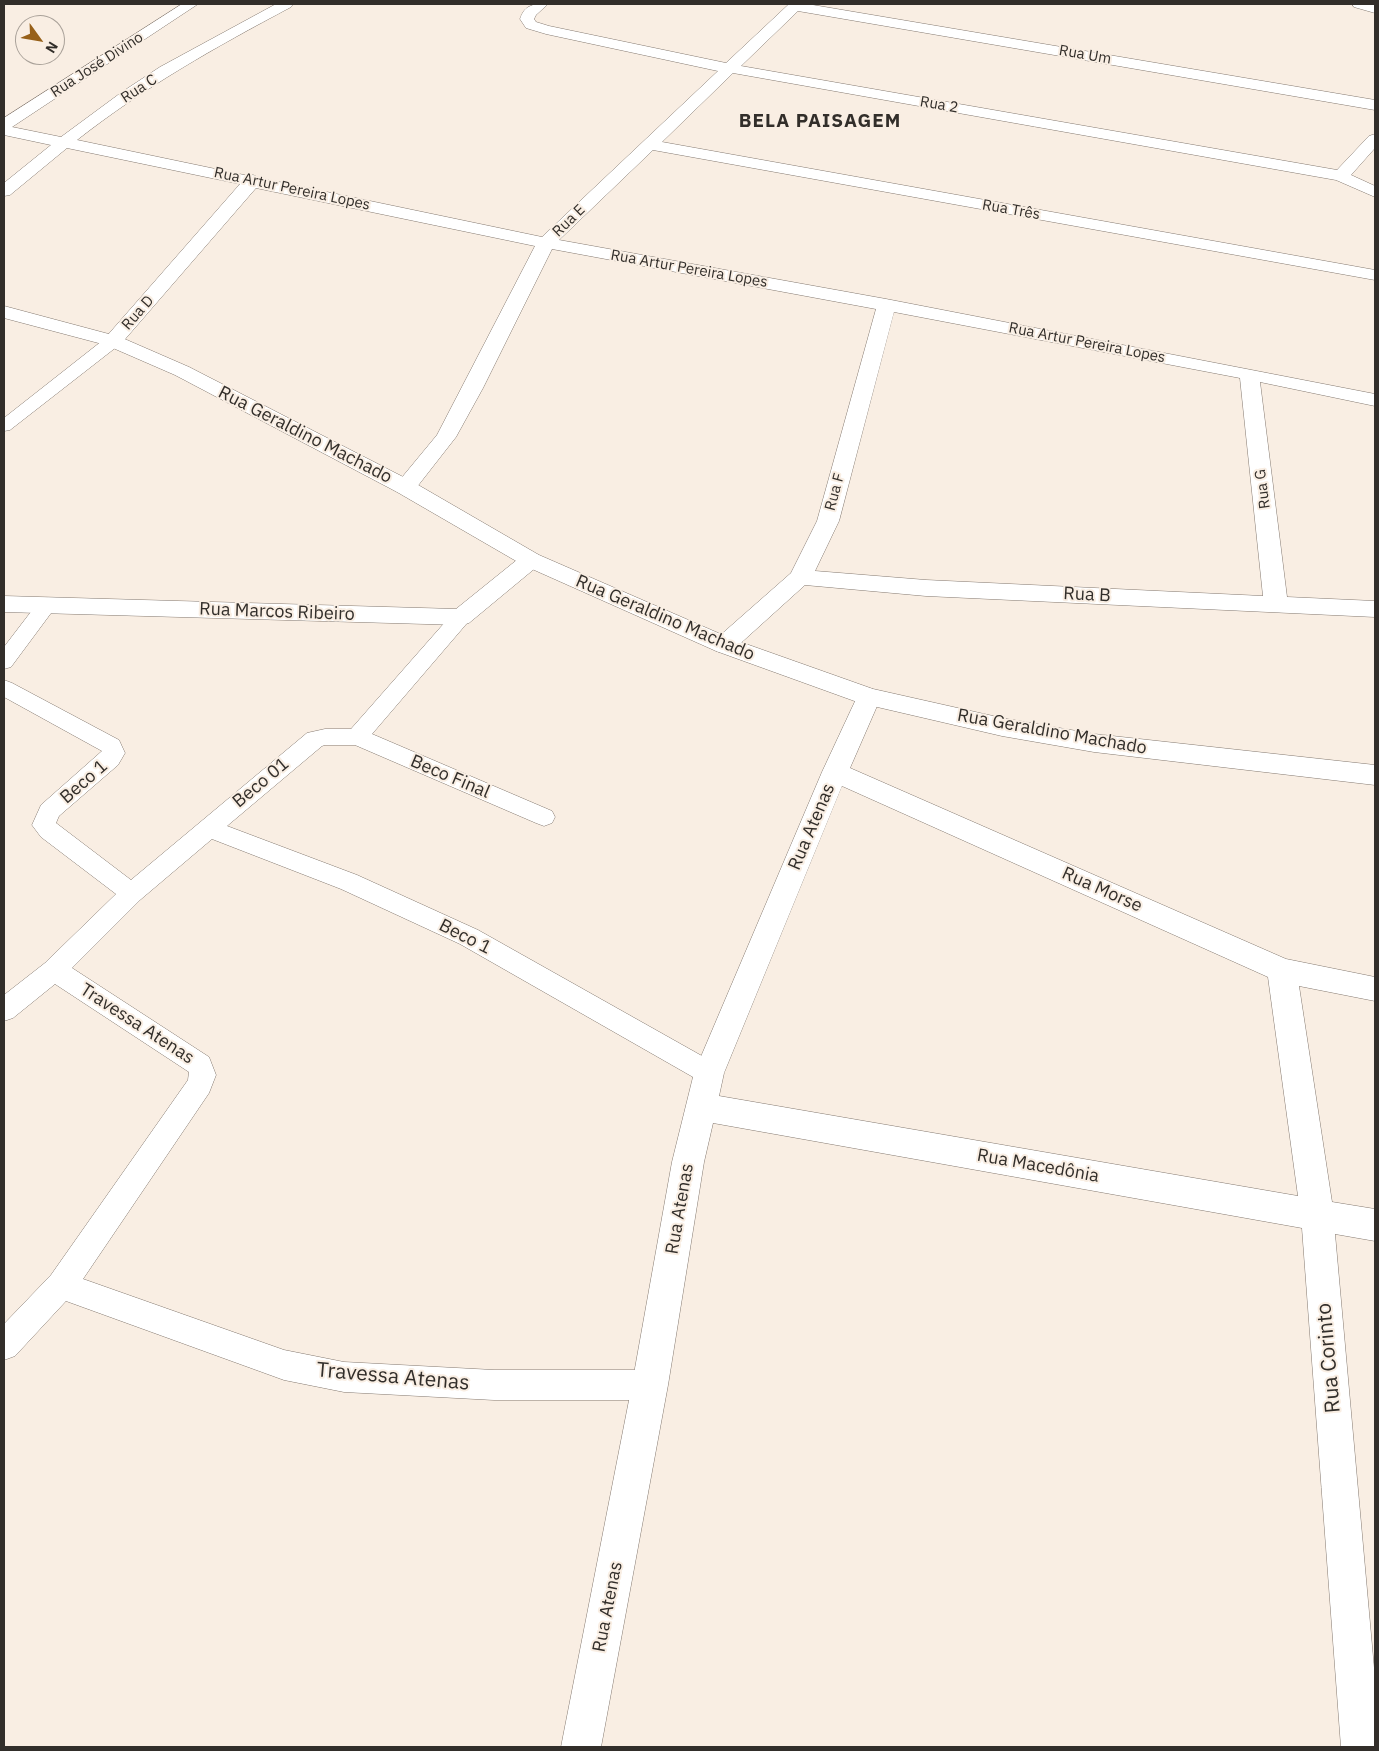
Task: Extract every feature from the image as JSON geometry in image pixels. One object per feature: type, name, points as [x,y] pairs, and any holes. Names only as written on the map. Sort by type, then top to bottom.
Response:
[{"type":"street","name":"Rua José Divino","points":[[4,125],[191,4]]},
{"type":"street","name":"Rua C","points":[[4,191],[64,142],[129,94],[204,48],[286,4]]},
{"type":"street","name":"Rua 2","points":[[541,4],[528,13],[527,19],[531,25],[546,30],[728,68],[1341,176],[1375,192]]},
{"type":"street","points":[[1360,4],[1375,9]]},
{"type":"street","name":"Rua E","points":[[405,487],[446,437],[473,388],[546,243],[796,5]]},
{"type":"street","name":"Rua Um","points":[[796,5],[1375,105]]},
{"type":"street","name":"Rua Artur Pereira Lopes","points":[[4,130],[253,180],[546,243],[886,305],[1375,400]]},
{"type":"street","points":[[1341,176],[1375,139]]},
{"type":"street","name":"Rua Três","points":[[648,144],[1375,275]]},
{"type":"street","name":"Rua D","points":[[113,341],[253,180]]},
{"type":"street","name":"Rua F","points":[[724,645],[800,577],[828,521],[886,305]]},
{"type":"street","name":"Rua Geraldino Machado","points":[[4,312],[113,341],[182,371],[405,487],[531,560],[724,645],[869,697],[1002,727],[1094,743],[1375,775]]},
{"type":"street","name":"Rua G","points":[[1249,374],[1276,604]]},
{"type":"street","points":[[461,617],[531,560]]},
{"type":"street","name":"Rua B","points":[[800,577],[926,588],[1375,609]]},
{"type":"street","name":"Rua Marcos Ribeiro","points":[[4,604],[461,617]]},
{"type":"street","name":"Rua Atenas","points":[[581,1747],[650,1385],[688,1162],[709,1074],[869,697]]},
{"type":"street","name":"Rua Morse","points":[[836,772],[1282,970],[1375,989]]},
{"type":"street","name":"Rua Corinto","points":[[1282,970],[1317,1214],[1362,1747]]},
{"type":"street","name":"Rua Macedônia","points":[[701,1107],[1375,1225]]},
{"type":"lane","name":"Rua D","points":[[4,426],[113,341]]},
{"type":"lane","points":[[4,662],[47,605]]},
{"type":"lane","points":[[356,737],[461,617]]},
{"type":"lane","name":"Beco 1","points":[[4,688],[111,746],[114,752],[110,760],[49,812],[44,825],[49,831],[132,893]]},
{"type":"lane","name":"Beco Final","points":[[315,739],[325,737],[356,737],[544,817]]},
{"type":"lane","name":"Beco 01","points":[[208,828],[315,739]]},
{"type":"lane","points":[[4,1010],[54,970],[132,893],[208,828]]},
{"type":"lane","name":"Beco 1","points":[[208,828],[349,882],[469,937],[709,1074]]},
{"type":"lane","name":"Travessa Atenas","points":[[4,1345],[61,1285],[200,1085],[203,1075],[200,1066],[54,970]]},
{"type":"lane","name":"Travessa Atenas","points":[[61,1285],[284,1365],[344,1377],[494,1385],[650,1385]]},
{"type":"district","name":"BELA PAISAGEM","points":[[820,122]]}]
